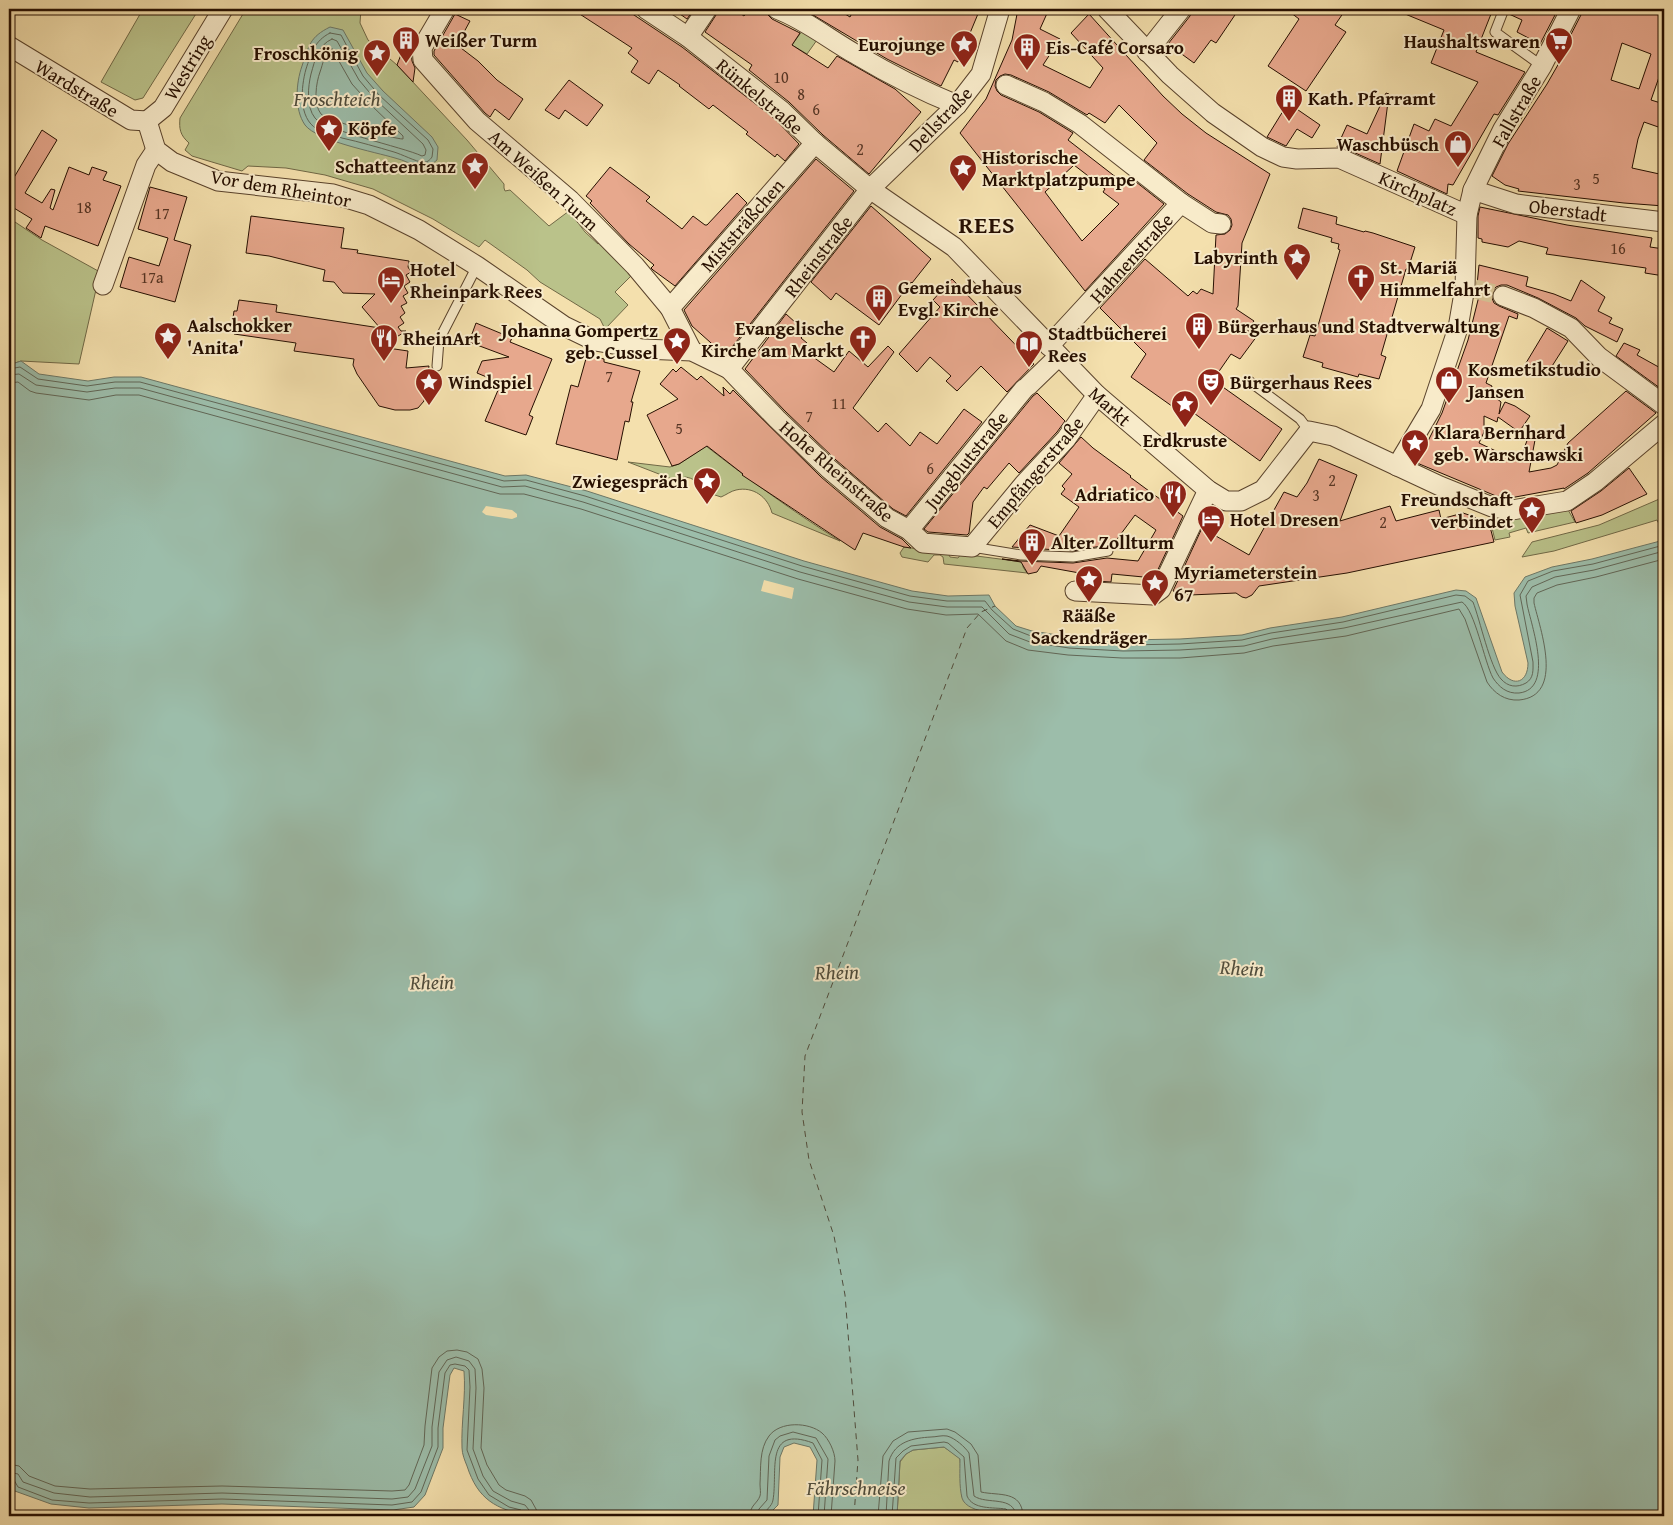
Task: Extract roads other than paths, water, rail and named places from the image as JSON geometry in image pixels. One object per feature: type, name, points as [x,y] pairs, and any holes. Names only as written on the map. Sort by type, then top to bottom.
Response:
[{"type":"street","name":"Westring","points":[[147,121],[163,108],[223,9]]},
{"type":"street","name":"Am Weißen Turm","points":[[446,9],[422,48],[423,60],[477,122],[577,207],[635,266],[670,308],[692,352]]},
{"type":"street","name":"Rünkelstraße","points":[[646,9],[688,37],[782,111],[815,143],[870,189]]},
{"type":"street","points":[[688,37],[708,9]]},
{"type":"street","points":[[777,9],[807,24],[856,55],[919,89],[957,105]]},
{"type":"street","name":"Dellstraße","points":[[870,189],[957,105],[994,80],[1000,9]]},
{"type":"street","name":"Kirchplatz","points":[[1107,9],[1170,75],[1213,113],[1262,147],[1283,157],[1297,160],[1339,158],[1467,215],[1470,288],[1430,409],[1397,466]]},
{"type":"street","points":[[1147,52],[1181,9]]},
{"type":"street","name":"Fallstraße","points":[[1467,215],[1473,190],[1503,129],[1542,66],[1570,9]]},
{"type":"street","name":"Wardstraße","points":[[9,46],[131,120],[147,121]]},
{"type":"street","points":[[994,80],[1044,102],[1080,124],[1181,203]]},
{"type":"street","points":[[103,285],[146,164],[156,150],[147,121]]},
{"type":"street","name":"Miststräßchen","points":[[670,308],[762,201],[815,143]]},
{"type":"street","name":"Vor dem Rheintor","points":[[156,150],[172,162],[218,181],[333,194],[369,205],[419,230],[477,266],[564,326],[595,341],[643,349],[692,352],[729,369]]},
{"type":"street","name":"Markt","points":[[870,189],[954,247],[1098,396],[1208,490],[1226,501],[1242,501],[1263,490],[1309,431]]},
{"type":"street","name":"Rheinstraße","points":[[729,369],[870,189]]},
{"type":"street","name":"Oberstadt","points":[[1473,190],[1516,204],[1664,222]]},
{"type":"street","name":"Hahnenstraße","points":[[1054,351],[1181,203],[1212,223],[1221,224]]},
{"type":"street","points":[[1503,296],[1534,308],[1571,328],[1599,357],[1664,405]]},
{"type":"street","name":"Jungblutstraße","points":[[909,530],[1054,351]]},
{"type":"street","name":"Hohe Rheinstraße","points":[[729,369],[828,468],[887,518],[909,530],[923,543],[972,547]]},
{"type":"street","name":"Empfängerstraße","points":[[972,547],[1024,484],[1066,439],[1098,396]]},
{"type":"street","points":[[1309,431],[1333,436],[1440,486],[1492,507],[1520,510],[1567,501],[1595,482],[1664,424]]},
{"type":"street","points":[[1075,590],[1153,595],[1161,589],[1208,490]]},
{"type":"lane","points":[[1504,9],[1495,32],[1542,66]]},
{"type":"lane","points":[[437,366],[439,340],[477,266]]},
{"type":"lane","points":[[1249,381],[1300,419],[1309,431]]},
{"type":"lane","name":"Hohe Rheinstraße","points":[[972,547],[1021,555],[1073,557],[1108,552]]},
{"type":"water","name":"Froschteich","points":[[330,27],[343,30],[367,73],[383,91],[432,137],[438,147],[437,160],[429,166],[417,166],[333,141],[311,131],[305,125],[301,119],[297,96],[300,73],[311,42],[318,34]]},
{"type":"water","points":[[21,361],[39,374],[88,381],[114,377],[141,377],[505,476],[526,475],[587,491],[804,561],[912,591],[948,596],[989,595],[995,606],[1016,626],[1032,631],[1070,637],[1123,640],[1242,635],[1270,628],[1342,617],[1456,590],[1466,591],[1476,598],[1502,672],[1511,680],[1520,681],[1526,675],[1528,663],[1515,606],[1514,593],[1525,577],[1552,567],[1592,559],[1664,540],[1664,1516],[1024,1516],[999,1514],[980,1511],[965,1504],[960,1489],[960,1459],[944,1447],[913,1450],[900,1461],[897,1516],[813,1516],[817,1460],[810,1447],[794,1443],[784,1447],[780,1457],[778,1505],[767,1516],[529,1516],[507,1510],[490,1501],[483,1495],[471,1478],[462,1450],[464,1371],[454,1368],[450,1375],[443,1428],[443,1448],[425,1495],[414,1507],[393,1510],[222,1504],[89,1508],[51,1504],[12,1490],[9,1470],[9,365]]},
{"type":"tunnel","points":[[1475,289],[1503,296]]},
{"type":"place","name":"Weißer Turm","points":[[406,64]]},
{"type":"place","name":"Haushaltswaren","points":[[1559,65]]},
{"type":"place","name":"Eurojunge","points":[[964,68]]},
{"type":"place","name":"Eis-Café Corsaro","points":[[1027,71]]},
{"type":"place","name":"Froschkönig","points":[[377,77]]},
{"type":"place","name":"Kath. Pfarramt","points":[[1289,122]]},
{"type":"place","name":"Köpfe","points":[[329,152]]},
{"type":"place","name":"Waschbüsch","points":[[1458,168]]},
{"type":"place","name":"Schatteentanz","points":[[475,190]]},
{"type":"place","name":"Historische Marktplatzpumpe","points":[[963,192]]},
{"type":"place","name":"Labyrinth","points":[[1297,281]]},
{"type":"place","name":"St. Mariä Himmelfahrt","points":[[1361,302]]},
{"type":"place","name":"Hotel Rheinpark Rees","points":[[391,304]]},
{"type":"place","name":"Gemeindehaus Evgl. Kirche","points":[[879,322]]},
{"type":"place","name":"Bürgerhaus und Stadtverwaltung","points":[[1199,350]]},
{"type":"place","name":"Aalschokker 'Anita'","points":[[168,360]]},
{"type":"place","name":"RheinArt","points":[[384,362]]},
{"type":"place","name":"Evangelische Kirche am Markt","points":[[863,363]]},
{"type":"place","name":"Johanna Gompertz geb. Cussel","points":[[677,365]]},
{"type":"place","name":"Stadtbücherei Rees","points":[[1029,368]]},
{"type":"place","name":"Kosmetikstudio Jansen","points":[[1449,404]]},
{"type":"place","name":"Windspiel","points":[[429,406]]},
{"type":"place","name":"Bürgerhaus Rees","points":[[1211,406]]},
{"type":"place","name":"Erdkruste","points":[[1185,428]]},
{"type":"place","name":"Klara Bernhard geb. Warschawski","points":[[1415,467]]},
{"type":"place","name":"Zwiegespräch","points":[[707,505]]},
{"type":"place","name":"Adriatico","points":[[1173,518]]},
{"type":"place","name":"Freundschaft verbindet","points":[[1532,534]]},
{"type":"place","name":"Hotel Dresen","points":[[1211,543]]},
{"type":"place","name":"Alter Zollturm","points":[[1032,566]]},
{"type":"place","name":"Rääße Sackendräger","points":[[1089,603]]},
{"type":"place","name":"Myriameterstein 67","points":[[1155,607]]},
{"type":"district","name":"REES","points":[[987,225]]},
{"type":"water label","name":"Rhein","points":[[1242,968]]},
{"type":"water label","name":"Rhein","points":[[837,972]]},
{"type":"water label","name":"Rhein","points":[[432,982]]},
{"type":"water label","name":"Fährschneise","points":[[856,1488]]}]
